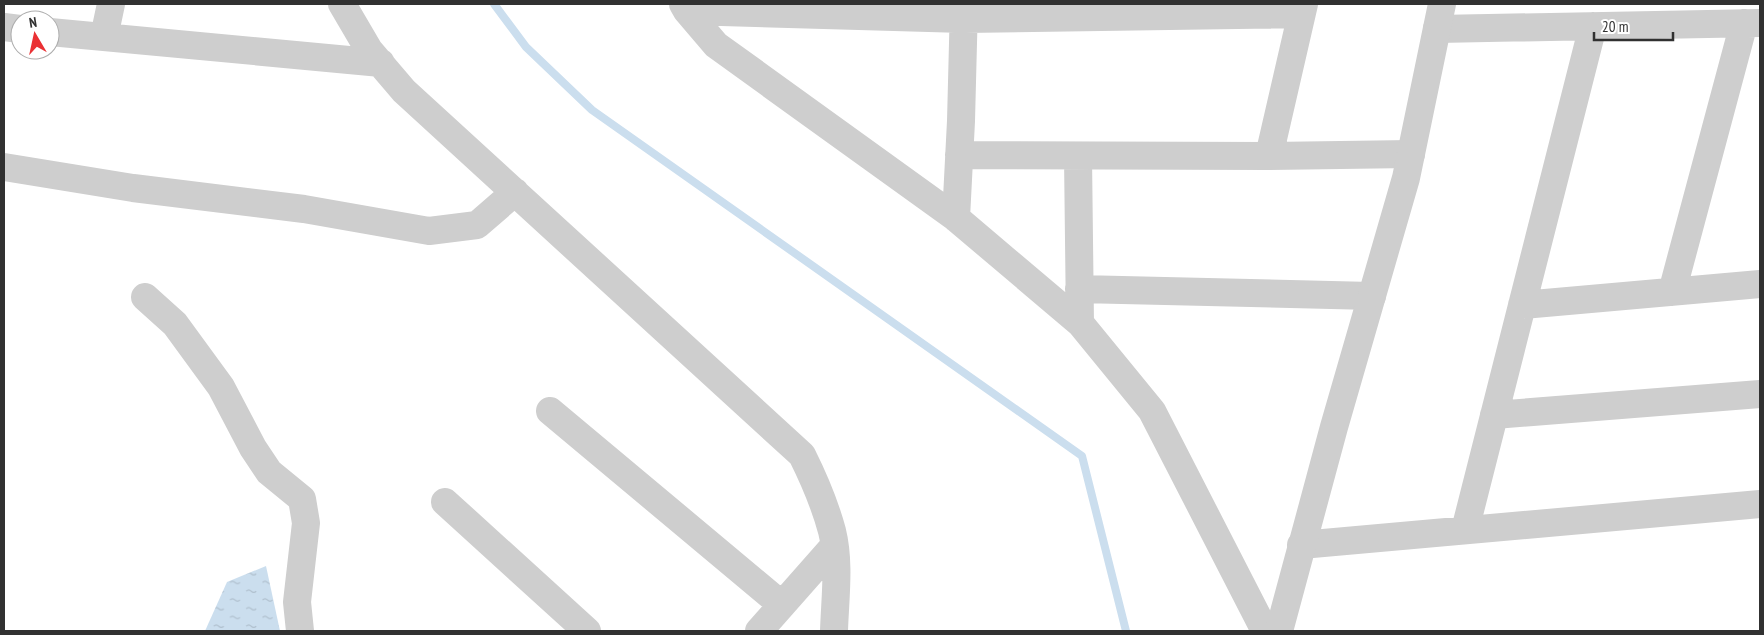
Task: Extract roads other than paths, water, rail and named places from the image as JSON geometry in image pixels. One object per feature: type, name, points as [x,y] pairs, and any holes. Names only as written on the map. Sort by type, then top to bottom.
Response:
[{"type":"street","points":[[104,37],[112,4]]},
{"type":"street","points":[[342,4],[369,50],[404,91],[802,455],[814,479],[832,531],[836,571],[834,631]]},
{"type":"street","points":[[685,8],[964,11],[1302,9],[1269,156]]},
{"type":"street","points":[[685,8],[716,45],[956,218],[1080,323],[1152,410],[1265,631]]},
{"type":"street","points":[[956,218],[960,155],[964,11]]},
{"type":"street","points":[[1279,631],[1334,427],[1406,178],[1439,16],[1593,26],[1752,23],[1672,292]]},
{"type":"street","points":[[1465,530],[1593,26]]},
{"type":"street","points":[[60,33],[381,64]]},
{"type":"street","points":[[960,155],[1269,156],[1411,154]]},
{"type":"street","points":[[1078,156],[1080,323]]},
{"type":"street","points":[[4,167],[133,188],[304,209],[429,231],[476,225],[515,192]]},
{"type":"street","points":[[1522,305],[1760,284]]},
{"type":"street","points":[[1079,289],[1372,296]]},
{"type":"street","points":[[145,297],[175,324],[221,387],[253,448],[269,472],[302,499],[306,523],[297,602],[300,631]]},
{"type":"street","points":[[1494,415],[1760,394]]},
{"type":"street","points":[[550,411],[782,605]]},
{"type":"street","points":[[445,502],[587,631]]},
{"type":"street","points":[[1301,545],[1760,504]]},
{"type":"street","points":[[759,631],[834,546]]},
{"type":"water","points":[[266,566],[280,631],[205,631],[227,582]]},
{"type":"waterway","points":[[494,4],[526,47],[592,110],[1082,456],[1126,631]]}]
